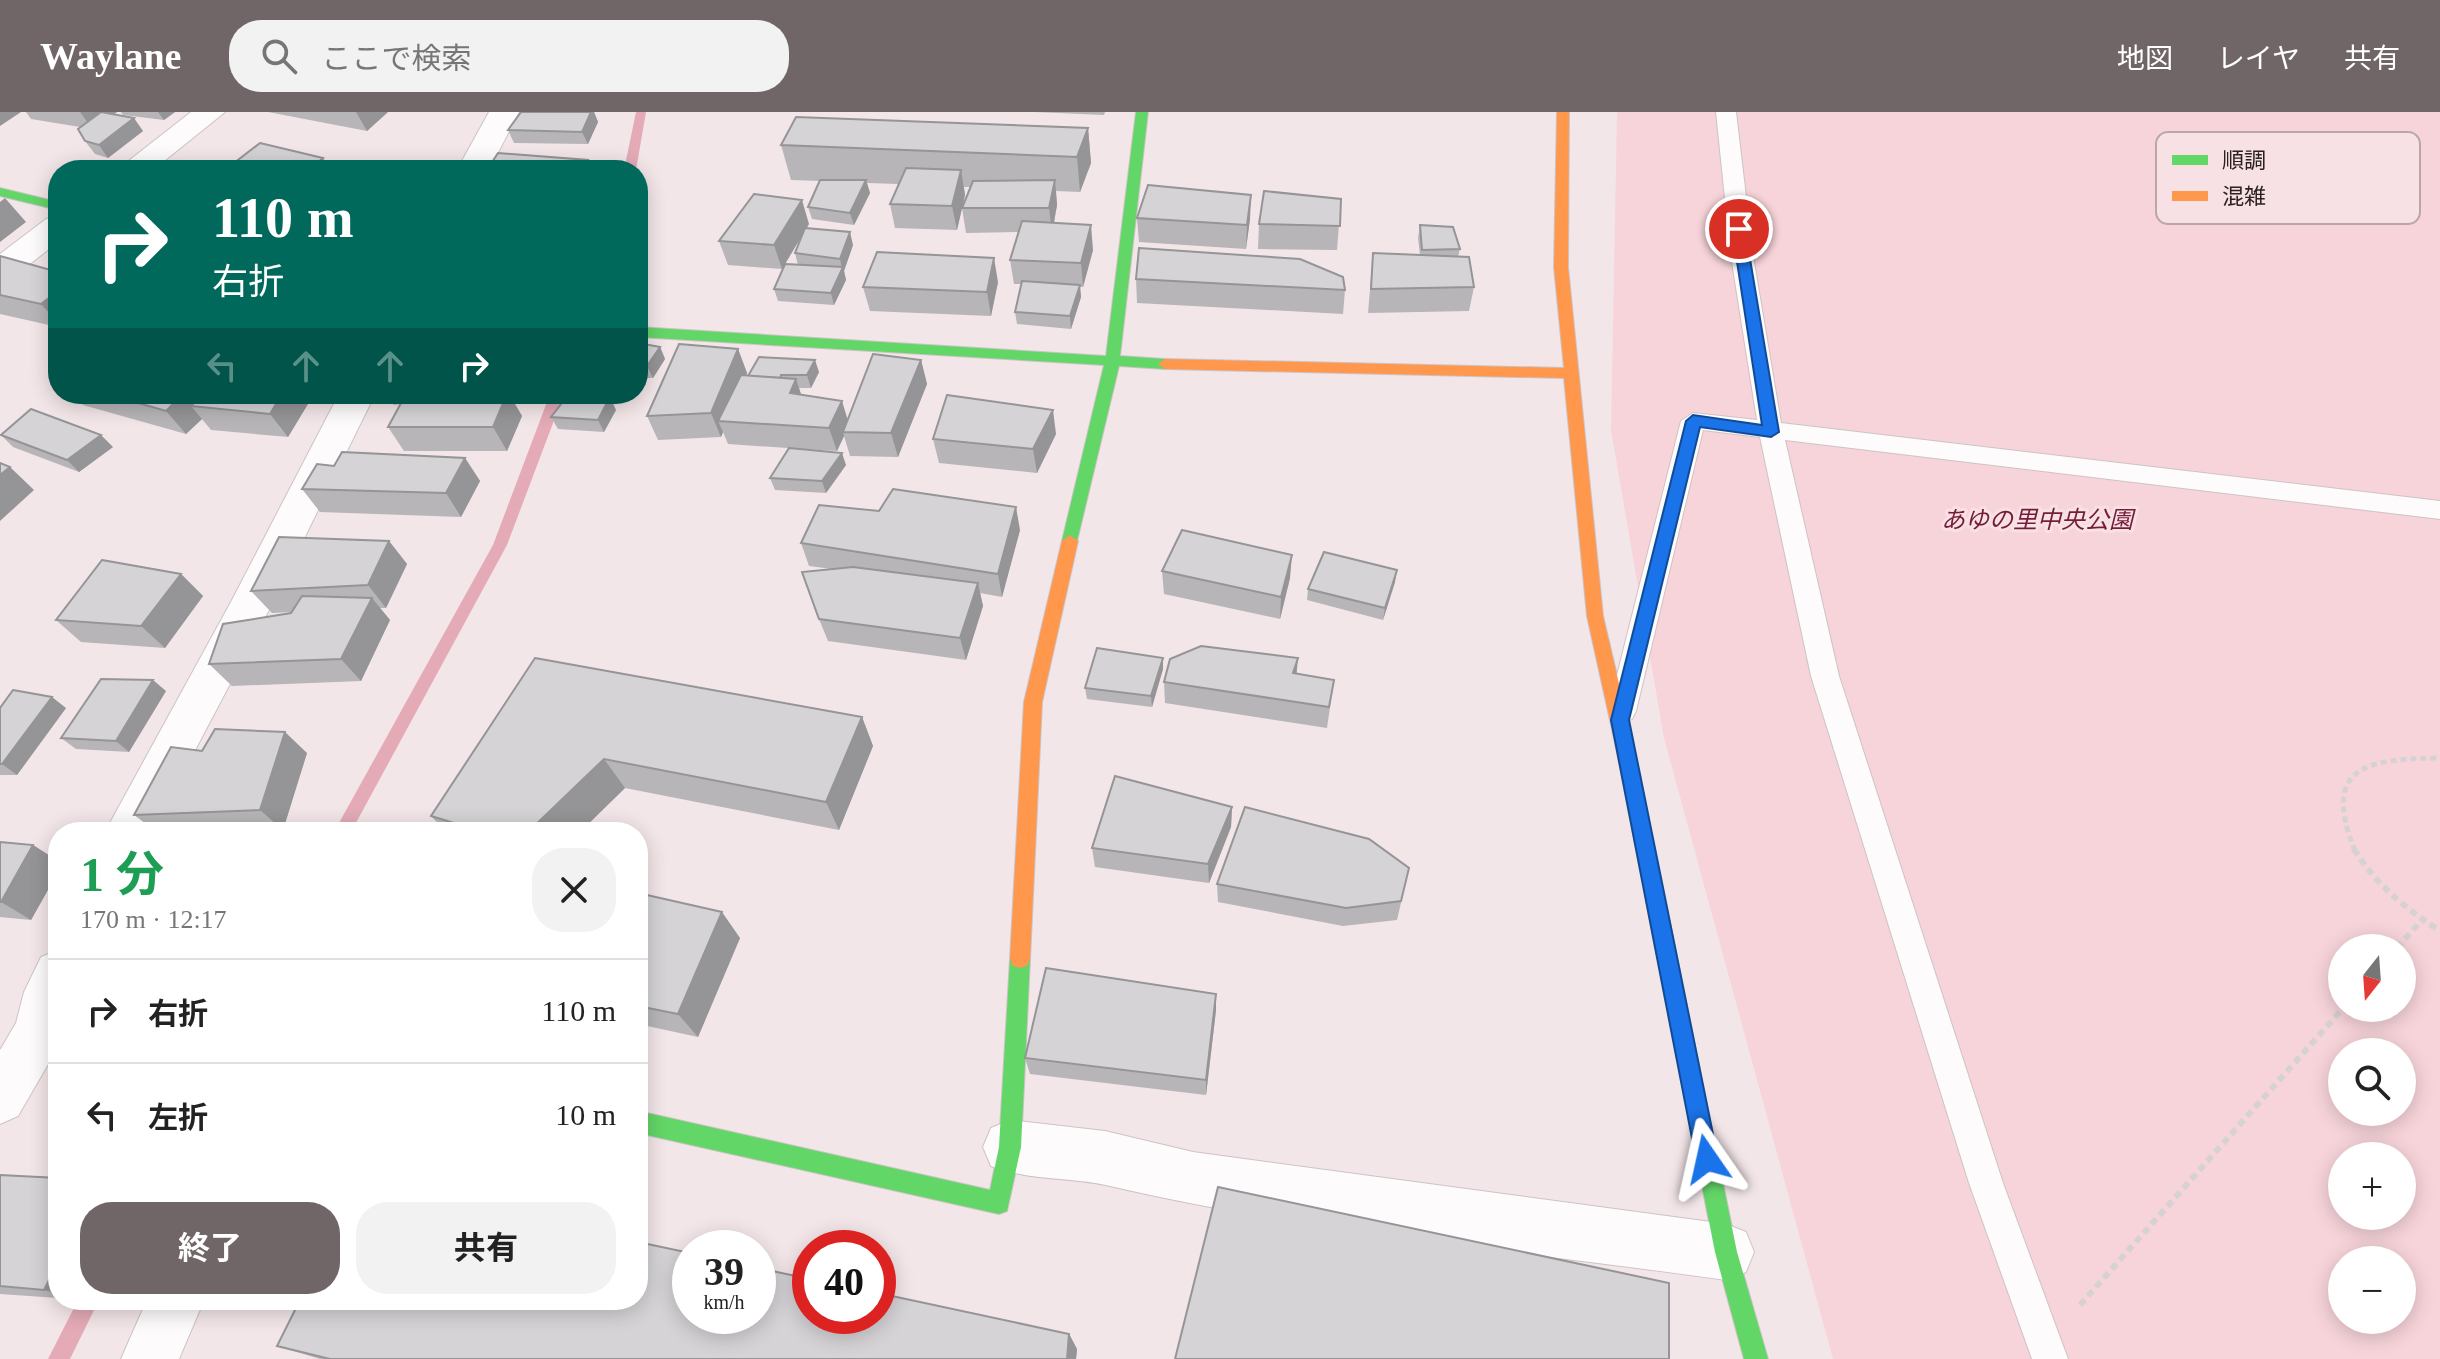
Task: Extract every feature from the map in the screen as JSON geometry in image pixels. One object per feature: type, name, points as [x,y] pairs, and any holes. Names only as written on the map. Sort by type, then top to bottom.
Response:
[{"type":"street","points":[[146,160],[210,112]]},
{"type":"street","points":[[478,160],[504,112]]},
{"type":"street","points":[[648,1124],[999,1203],[1010,1147],[1033,702],[1112,363],[1142,112]]},
{"type":"street","points":[[1563,112],[1561,267],[1595,616],[1620,720],[1726,1252],[1756,1359]]},
{"type":"street","points":[[0,192],[48,204]]},
{"type":"street","points":[[0,270],[48,234]]},
{"type":"street","points":[[648,334],[1112,363],[1570,373]]},
{"type":"street","points":[[133,822],[250,606],[352,404]]},
{"type":"street","points":[[0,1098],[48,994]]},
{"type":"street","points":[[1010,1147],[1105,1158],[1193,1179],[1726,1252]]},
{"type":"street","points":[[150,1359],[172,1310]]},
{"type":"lane","points":[[1726,112],[1742,256],[1771,432],[1825,676],[1986,1183],[2047,1352]]},
{"type":"lane","points":[[1620,720],[1693,421],[2440,510]]},
{"type":"path","points":[[2440,758],[2403,756],[2372,762],[2351,777],[2341,800],[2343,829],[2357,861],[2384,892],[2421,921],[2440,931]]},
{"type":"path","points":[[2409,934],[2421,921]]},
{"type":"path","points":[[2047,1352],[2331,1022]]},
{"type":"green space","name":"あゆの里中央公園","points":[[1617,112],[2440,112],[2440,1359],[1833,1359],[1664,738],[1611,430]]},
{"type":"building","points":[[101,112],[134,118],[99,145],[85,141],[78,129]]},
{"type":"building","points":[[521,112],[591,112],[582,132],[508,130]]},
{"type":"building","points":[[796,117],[1088,128],[1077,157],[781,145]]},
{"type":"building","points":[[260,143],[323,158],[321,160],[238,160]]},
{"type":"building","points":[[498,153],[588,160],[493,160]]},
{"type":"building","points":[[906,168],[961,170],[952,206],[890,204]]},
{"type":"building","points":[[820,180],[866,180],[850,213],[808,207]]},
{"type":"building","points":[[1055,180],[1049,208],[962,208],[973,181]]},
{"type":"building","points":[[1148,185],[1251,195],[1247,225],[1137,218]]},
{"type":"building","points":[[1264,191],[1341,199],[1340,226],[1259,224]]},
{"type":"building","points":[[754,194],[802,200],[774,245],[719,241]]},
{"type":"building","points":[[1022,221],[1091,225],[1081,263],[1010,260]]},
{"type":"building","points":[[1420,225],[1453,227],[1460,249],[1422,250]]},
{"type":"building","points":[[805,228],[850,232],[840,259],[795,253]]},
{"type":"building","points":[[1139,248],[1300,259],[1343,277],[1345,290],[1136,279]]},
{"type":"building","points":[[877,252],[994,258],[987,292],[863,287]]},
{"type":"building","points":[[1373,253],[1469,257],[1474,287],[1371,289]]},
{"type":"building","points":[[0,256],[48,269],[48,299],[41,304],[0,295]]},
{"type":"building","points":[[785,264],[843,267],[831,293],[774,289]]},
{"type":"building","points":[[1022,281],[1080,285],[1070,316],[1015,312]]},
{"type":"building","points":[[679,344],[738,349],[711,413],[647,416]]},
{"type":"building","points":[[648,345],[660,347],[648,365]]},
{"type":"building","points":[[873,354],[921,360],[891,433],[843,432]]},
{"type":"building","points":[[759,357],[815,360],[807,375],[781,375],[780,378],[748,376]]},
{"type":"building","points":[[741,375],[796,379],[790,393],[842,401],[829,428],[718,421]]},
{"type":"building","points":[[947,395],[1053,410],[1033,449],[933,439]]},
{"type":"building","points":[[142,404],[173,404],[166,411]]},
{"type":"building","points":[[193,404],[276,404],[270,414],[191,406]]},
{"type":"building","points":[[401,404],[503,404],[493,427],[388,427]]},
{"type":"building","points":[[561,404],[606,404],[598,420],[551,417]]},
{"type":"building","points":[[31,409],[101,435],[67,460],[1,435]]},
{"type":"building","points":[[789,448],[842,453],[822,481],[770,478]]},
{"type":"building","points":[[342,452],[465,458],[446,493],[302,489],[317,464],[334,466]]},
{"type":"building","points":[[0,463],[10,467],[0,475]]},
{"type":"building","points":[[893,489],[1016,507],[998,574],[801,543],[819,505],[879,511]]},
{"type":"building","points":[[1182,530],[1292,555],[1281,597],[1162,571]]},
{"type":"building","points":[[279,537],[389,541],[368,585],[251,591]]},
{"type":"building","points":[[1324,552],[1397,570],[1385,608],[1308,589]]},
{"type":"building","points":[[102,560],[181,574],[141,626],[56,620]]},
{"type":"building","points":[[853,567],[978,583],[960,638],[819,619],[802,572]]},
{"type":"building","points":[[302,596],[372,598],[341,659],[209,664],[223,624],[291,613]]},
{"type":"building","points":[[1201,646],[1298,658],[1293,673],[1334,680],[1329,707],[1164,682],[1170,659]]},
{"type":"building","points":[[1097,648],[1163,658],[1151,696],[1085,688]]},
{"type":"building","points":[[535,658],[862,717],[826,802],[604,759],[538,822],[450,822],[431,816]]},
{"type":"building","points":[[101,679],[153,680],[116,741],[61,738]]},
{"type":"building","points":[[13,690],[52,697],[0,764],[0,708]]},
{"type":"building","points":[[215,729],[285,732],[260,810],[134,815],[171,747],[202,751]]},
{"type":"building","points":[[1115,776],[1232,807],[1208,864],[1092,848]]},
{"type":"building","points":[[1245,807],[1369,839],[1409,868],[1401,901],[1346,908],[1217,884]]},
{"type":"building","points":[[0,842],[33,845],[1,902],[0,902]]},
{"type":"building","points":[[648,895],[722,912],[678,1014],[648,1008]]},
{"type":"building","points":[[1046,968],[1216,994],[1206,1080],[1025,1058]]},
{"type":"building","points":[[0,1175],[48,1177],[48,1282],[44,1290],[0,1286]]},
{"type":"building","points":[[1218,1187],[1669,1283],[1669,1359],[1175,1359]]},
{"type":"building","points":[[648,1244],[672,1249],[672,1334],[776,1334],[776,1272],[792,1275],[792,1334],[896,1334],[896,1297],[1069,1334],[1067,1359],[330,1359],[277,1346],[295,1310],[648,1310]]},
{"type":"waterway","points":[[632,160],[641,112]]},
{"type":"waterway","points":[[348,822],[500,545],[553,404]]},
{"type":"waterway","points":[[59,1359],[84,1310]]},
{"type":"traffic: fast","points":[[1070,541],[1112,363],[1142,112]]},
{"type":"traffic: fast","points":[[0,192],[48,204]]},
{"type":"traffic: fast","points":[[648,333],[1165,364]]},
{"type":"traffic: fast","points":[[1626,752],[1726,1252],[1756,1359]]},
{"type":"traffic: fast","points":[[648,1124],[999,1203],[1010,1147],[1020,959]]},
{"type":"traffic: slow","points":[[1563,112],[1561,267],[1595,616],[1626,752]]},
{"type":"traffic: slow","points":[[1165,364],[1570,373]]},
{"type":"traffic: slow","points":[[1020,959],[1033,702],[1070,541]]},
{"type":"route","points":[[1707,1159],[1620,720],[1693,421],[1771,432],[1739,229]]}]
